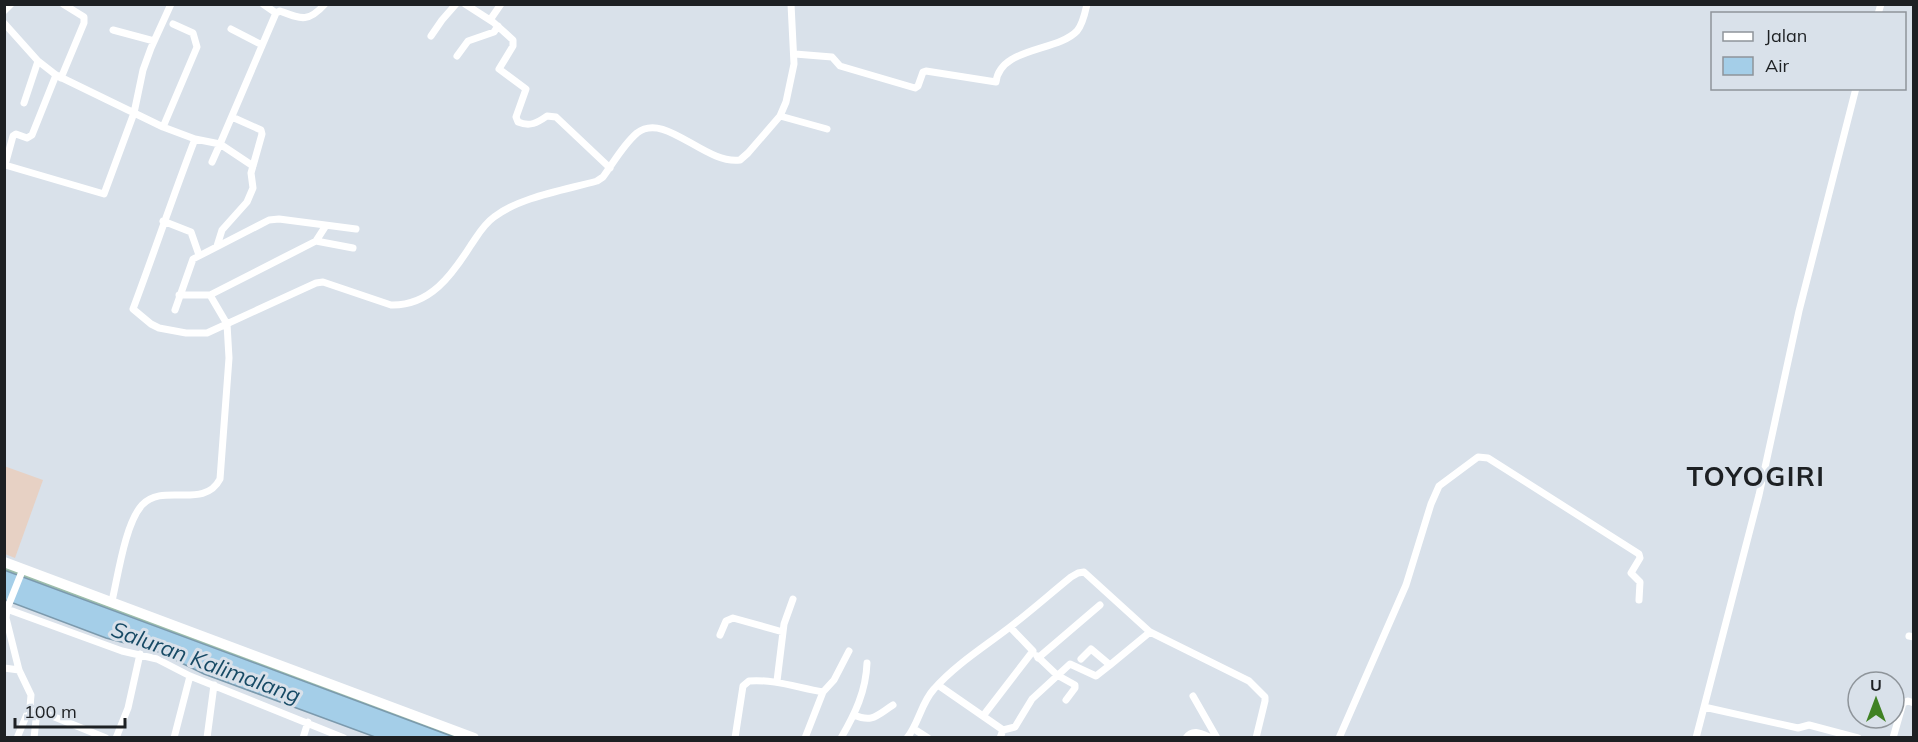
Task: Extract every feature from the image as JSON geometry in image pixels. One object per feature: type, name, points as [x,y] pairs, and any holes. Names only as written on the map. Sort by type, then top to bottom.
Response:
[{"type":"main road","points":[[4,562],[22,571],[112,602],[474,738]]},
{"type":"street","points":[[4,11],[11,4]]},
{"type":"street","points":[[63,4],[84,17],[84,22],[32,135],[27,138],[16,134],[13,136],[5,165],[104,194],[134,113],[143,70],[171,4]]},
{"type":"street","points":[[263,4],[276,13]]},
{"type":"street","points":[[212,162],[276,13],[280,10],[304,19],[319,11],[325,4]]},
{"type":"street","points":[[431,36],[456,4]]},
{"type":"street","points":[[465,4],[498,26],[514,42],[499,69],[526,89],[516,117],[518,122],[529,125],[547,116],[556,117],[610,168]]},
{"type":"street","points":[[490,20],[501,4]]},
{"type":"street","points":[[195,139],[163,221],[133,309],[151,324],[172,332],[207,333],[316,283],[323,282],[391,305],[403,305],[418,301],[441,286],[455,270],[484,225],[495,216],[513,206],[597,181],[610,168],[628,141],[645,128],[652,126],[673,133],[716,157],[740,160],[780,116],[792,81],[795,54],[790,4]]},
{"type":"street","points":[[795,54],[832,57],[840,66],[909,87],[918,86],[926,70],[996,82],[998,72],[1005,64],[1028,52],[1071,36],[1079,29],[1087,4]]},
{"type":"street","points":[[4,23],[38,61],[58,76],[163,127],[195,139],[220,144],[253,166]]},
{"type":"street","points":[[163,127],[198,46],[192,33],[173,24]]},
{"type":"street","points":[[457,56],[468,41],[494,32],[498,26]]},
{"type":"street","points":[[231,29],[262,45]]},
{"type":"street","points":[[113,30],[154,41]]},
{"type":"street","points":[[24,103],[38,61]]},
{"type":"street","points":[[1696,738],[1759,495],[1799,310],[1855,90]]},
{"type":"street","points":[[780,116],[827,129]]},
{"type":"street","points":[[217,246],[222,230],[247,202],[253,188],[251,173],[262,134],[261,130],[232,117]]},
{"type":"street","points":[[175,310],[192,260],[274,219],[356,229]]},
{"type":"street","points":[[163,221],[191,232],[200,255]]},
{"type":"street","points":[[179,295],[210,295],[316,241],[325,226]]},
{"type":"street","points":[[316,241],[353,248]]},
{"type":"street","points":[[112,602],[130,526],[143,503],[165,495],[189,496],[206,493],[220,479],[229,358],[227,324],[210,295]]},
{"type":"street","points":[[1339,738],[1406,585],[1435,494],[1439,486],[1478,456],[1488,458],[1640,554],[1631,573],[1640,582],[1639,600]]},
{"type":"street","points":[[22,571],[7,607],[5,622],[19,670],[31,695],[34,709],[33,738]]},
{"type":"street","points":[[907,738],[914,729],[922,708],[938,685],[1071,577],[1084,572],[1150,632],[1252,683],[1265,701],[1256,738]]},
{"type":"street","points":[[777,681],[783,632],[793,599]]},
{"type":"street","points":[[1038,658],[1100,605]]},
{"type":"street","points":[[7,607],[122,651],[157,659],[190,676],[341,737]]},
{"type":"street","points":[[720,635],[726,621],[733,618],[783,632]]},
{"type":"street","points":[[1010,627],[1057,675],[1075,685],[1066,700]]},
{"type":"street","points":[[938,685],[1003,730],[1015,727],[1032,699],[1071,663],[1096,676],[1150,632]]},
{"type":"street","points":[[1081,659],[1091,649],[1110,665]]},
{"type":"street","points":[[806,738],[823,692],[834,680],[849,651]]},
{"type":"street","points":[[982,716],[1033,651]]},
{"type":"street","points":[[116,738],[128,708],[141,654]]},
{"type":"street","points":[[841,738],[854,715],[864,687],[867,663]]},
{"type":"street","points":[[4,668],[19,670]]},
{"type":"street","points":[[174,738],[190,676]]},
{"type":"street","points":[[735,738],[745,683],[777,681],[801,689],[823,692]]},
{"type":"street","points":[[207,738],[214,685]]},
{"type":"street","points":[[1193,696],[1217,738]]},
{"type":"street","points":[[1893,738],[1903,703],[1908,701],[1914,703]]},
{"type":"street","points":[[854,715],[871,719],[893,705]]},
{"type":"street","points":[[1704,707],[1798,728],[1809,725],[1858,738]]},
{"type":"street","points":[[34,709],[101,736]]},
{"type":"street","points":[[16,738],[34,709]]},
{"type":"street","points":[[303,738],[308,722]]},
{"type":"street","points":[[914,729],[928,738]]},
{"type":"street","points":[[1000,738],[1003,730]]},
{"type":"street","points":[[1186,738],[1195,731],[1212,738]]},
{"type":"shaded area","points":[[4,466],[43,480],[15,558],[5,554]]},
{"type":"green space","points":[[4,562],[474,737],[454,737],[5,570]]},
{"type":"water","name":"Saluran Kalimalang","points":[[4,570],[454,737],[375,737],[204,674],[159,652],[106,638],[5,600]]},
{"type":"district","name":"TOYOGIRI","points":[[1756,477]]}]
